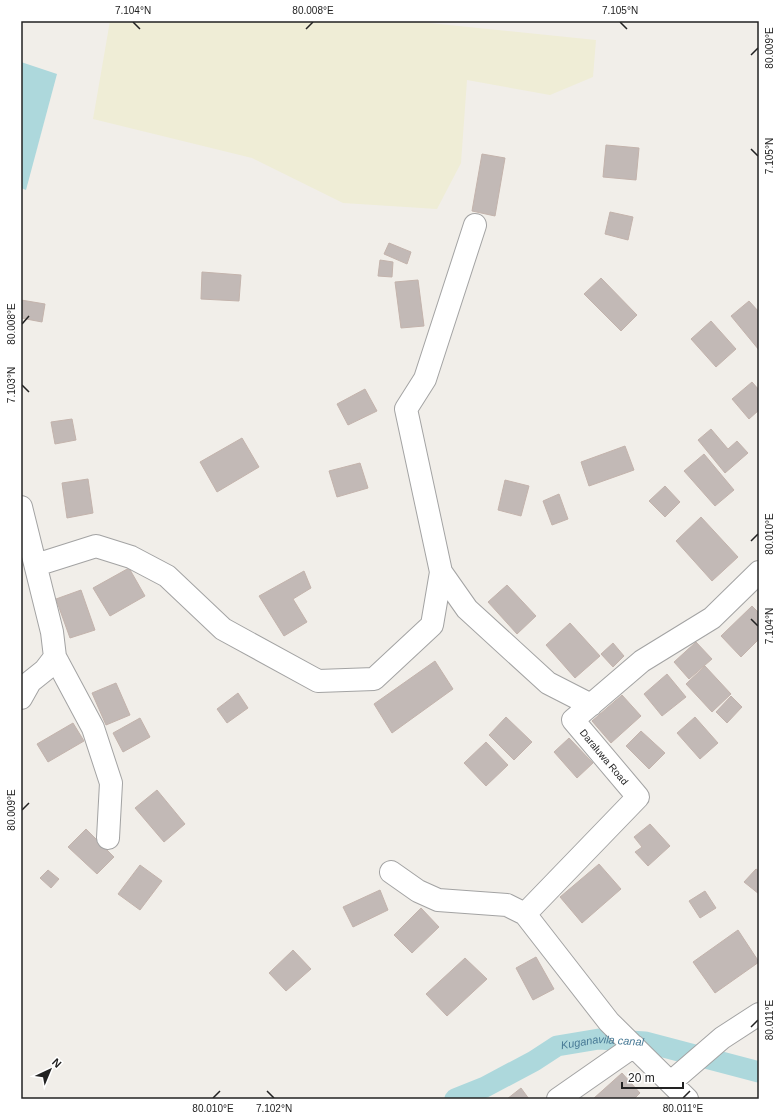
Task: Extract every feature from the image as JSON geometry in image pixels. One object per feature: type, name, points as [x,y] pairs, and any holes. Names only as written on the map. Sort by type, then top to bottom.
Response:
[{"type":"street","points":[[36,565],[96,546],[130,557],[167,576],[223,629],[318,681],[374,679],[432,625],[441,572],[406,409],[425,379],[476,225]]},
{"type":"street","points":[[21,508],[52,632],[54,657],[93,728],[111,783],[108,838]]},
{"type":"street","points":[[441,572],[467,609],[548,683],[591,705]]},
{"type":"street","name":"Daraluwa Road","points":[[525,914],[638,796],[573,720],[642,661],[712,618],[759,572]]},
{"type":"street","points":[[21,698],[30,682],[45,670],[54,657]]},
{"type":"street","points":[[391,872],[418,891],[438,900],[507,904],[525,914],[609,1022],[671,1082],[686,1099]]},
{"type":"street","points":[[671,1082],[722,1038],[759,1014]]},
{"type":"street","points":[[558,1099],[634,1046]]},
{"type":"shaded area","points":[[110,21],[410,21],[596,40],[593,77],[550,95],[467,80],[461,163],[437,209],[343,203],[252,158],[93,119]]},
{"type":"water","points":[[21,62],[57,74],[26,190],[21,188]]},
{"type":"building","points":[[606,145],[639,148],[636,180],[603,177]]},
{"type":"building","points":[[482,154],[505,158],[495,216],[472,211]]},
{"type":"building","points":[[610,212],[633,217],[628,240],[605,234]]},
{"type":"building","points":[[389,243],[411,252],[407,264],[384,254]]},
{"type":"building","points":[[380,260],[393,262],[392,277],[378,276]]},
{"type":"building","points":[[202,272],[241,275],[239,301],[201,299]]},
{"type":"building","points":[[601,278],[637,315],[621,331],[584,294]]},
{"type":"building","points":[[418,280],[424,326],[401,328],[395,282]]},
{"type":"building","points":[[21,300],[45,304],[42,322],[21,318]]},
{"type":"building","points":[[749,301],[759,312],[759,350],[731,316]]},
{"type":"building","points":[[711,321],[736,349],[716,367],[691,339]]},
{"type":"building","points":[[752,382],[759,390],[759,410],[749,419],[732,399]]},
{"type":"building","points":[[365,389],[377,411],[348,425],[337,404]]},
{"type":"building","points":[[72,419],[76,440],[55,444],[51,422]]},
{"type":"building","points":[[711,429],[728,449],[737,441],[748,453],[725,473],[698,440]]},
{"type":"building","points":[[242,438],[259,467],[217,492],[200,462]]},
{"type":"building","points":[[625,446],[634,470],[589,486],[581,462]]},
{"type":"building","points":[[704,454],[734,490],[715,506],[684,471]]},
{"type":"building","points":[[360,463],[368,488],[337,497],[329,471]]},
{"type":"building","points":[[88,479],[93,513],[67,518],[62,483]]},
{"type":"building","points":[[505,480],[529,486],[521,516],[498,510]]},
{"type":"building","points":[[665,486],[680,502],[665,517],[649,501]]},
{"type":"building","points":[[559,494],[568,519],[552,525],[543,501]]},
{"type":"building","points":[[701,517],[738,557],[712,581],[676,541]]},
{"type":"building","points":[[129,568],[145,596],[110,616],[93,588]]},
{"type":"building","points":[[304,571],[311,588],[293,599],[307,622],[284,636],[259,596]]},
{"type":"building","points":[[507,585],[536,616],[517,634],[488,602]]},
{"type":"building","points":[[81,590],[95,630],[70,638],[56,599]]},
{"type":"building","points":[[752,606],[759,613],[759,639],[741,657],[721,636]]},
{"type":"building","points":[[570,623],[600,656],[575,678],[546,645]]},
{"type":"building","points":[[696,642],[712,659],[689,679],[674,662]]},
{"type":"building","points":[[613,643],[624,656],[613,667],[601,654]]},
{"type":"building","points":[[435,661],[453,689],[392,733],[374,704]]},
{"type":"building","points":[[705,666],[731,694],[712,712],[686,684]]},
{"type":"building","points":[[667,674],[686,697],[662,716],[644,694]]},
{"type":"building","points":[[116,683],[130,715],[106,725],[92,693]]},
{"type":"building","points":[[238,693],[248,708],[227,723],[217,709]]},
{"type":"building","points":[[622,695],[641,716],[611,743],[592,721]]},
{"type":"building","points":[[731,696],[742,707],[727,723],[716,712]]},
{"type":"building","points":[[506,717],[532,742],[514,760],[489,735]]},
{"type":"building","points":[[695,717],[718,743],[700,759],[677,733]]},
{"type":"building","points":[[140,718],[150,737],[123,752],[113,733]]},
{"type":"building","points":[[73,723],[84,741],[48,762],[37,744]]},
{"type":"building","points":[[641,731],[665,753],[649,769],[626,746]]},
{"type":"building","points":[[569,738],[593,763],[577,778],[554,752]]},
{"type":"building","points":[[486,742],[508,765],[486,786],[464,763]]},
{"type":"building","points":[[157,790],[185,824],[164,842],[135,808]]},
{"type":"building","points":[[650,824],[670,846],[648,866],[635,852],[642,847],[634,837]]},
{"type":"building","points":[[86,829],[114,857],[97,874],[68,847]]},
{"type":"building","points":[[599,864],[621,889],[582,923],[560,897]]},
{"type":"building","points":[[140,865],[162,881],[140,910],[118,894]]},
{"type":"building","points":[[756,869],[759,871],[759,894],[744,882]]},
{"type":"building","points":[[48,870],[59,879],[51,888],[40,878]]},
{"type":"building","points":[[380,890],[388,910],[353,927],[343,907]]},
{"type":"building","points":[[705,891],[716,908],[700,918],[689,901]]},
{"type":"building","points":[[421,908],[439,927],[412,953],[394,935]]},
{"type":"building","points":[[738,930],[759,962],[715,993],[693,962]]},
{"type":"building","points":[[293,950],[311,969],[286,991],[269,973]]},
{"type":"building","points":[[536,957],[554,989],[533,1000],[516,968]]},
{"type":"building","points":[[465,958],[487,979],[447,1016],[426,994]]},
{"type":"building","points":[[622,1073],[640,1093],[634,1099],[593,1099]]},
{"type":"building","points":[[521,1088],[529,1099],[507,1099]]},
{"type":"waterway","name":"Kuganavila canal","points":[[455,1099],[485,1087],[534,1061],[557,1046],[599,1039],[645,1042],[759,1072]]}]
